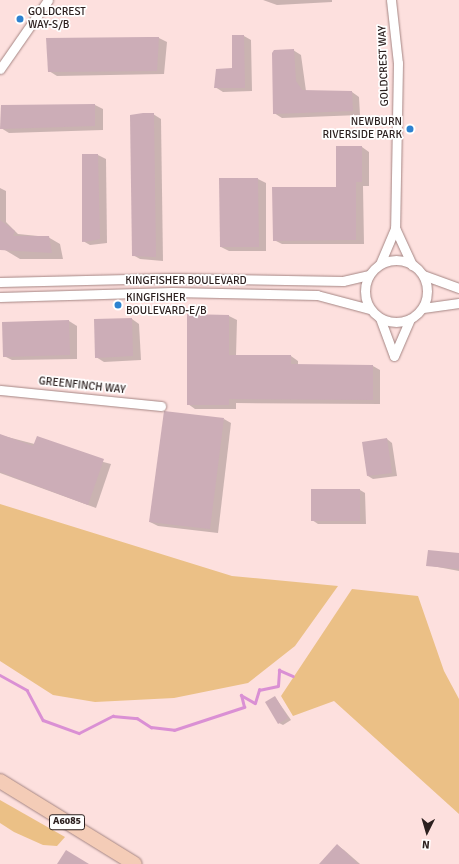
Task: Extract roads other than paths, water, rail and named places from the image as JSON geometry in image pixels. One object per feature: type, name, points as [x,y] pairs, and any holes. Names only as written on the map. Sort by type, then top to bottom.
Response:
[{"type":"main road","name":"A6085","points":[[0,781],[135,864]]},
{"type":"street","points":[[0,68],[48,0]]},
{"type":"street","name":"GOLDCREST WAY","points":[[391,0],[398,63],[395,228]]},
{"type":"street","points":[[395,228],[380,264],[369,275],[365,289],[370,309],[380,318],[398,323],[410,319],[423,308],[459,303]]},
{"type":"street","points":[[395,228],[412,265],[423,275],[459,288]]},
{"type":"street","points":[[380,264],[393,260],[412,265]]},
{"type":"street","name":"KINGFISHER BOULEVARD","points":[[0,282],[172,278],[343,281],[369,275]]},
{"type":"street","points":[[423,275],[427,294],[423,308]]},
{"type":"street","name":"KINGFISHER BOULEVARD","points":[[0,297],[172,292],[318,294],[370,309]]},
{"type":"street","points":[[380,318],[394,356],[410,319]]},
{"type":"street","name":"GREENFINCH WAY","points":[[0,390],[161,406]]},
{"type":"waterway","points":[[0,675],[27,690],[43,720],[79,733],[113,716],[137,718],[151,727],[174,730],[244,707],[241,695],[255,703],[259,690],[278,686],[279,670],[293,676]]},
{"type":"place","name":"GOLDCREST WAY-S/B","points":[[20,19]]},
{"type":"place","name":"NEWBURN RIVERSIDE PARK","points":[[410,129]]},
{"type":"place","name":"KINGFISHER BOULEVARD-E/B","points":[[118,305]]}]
